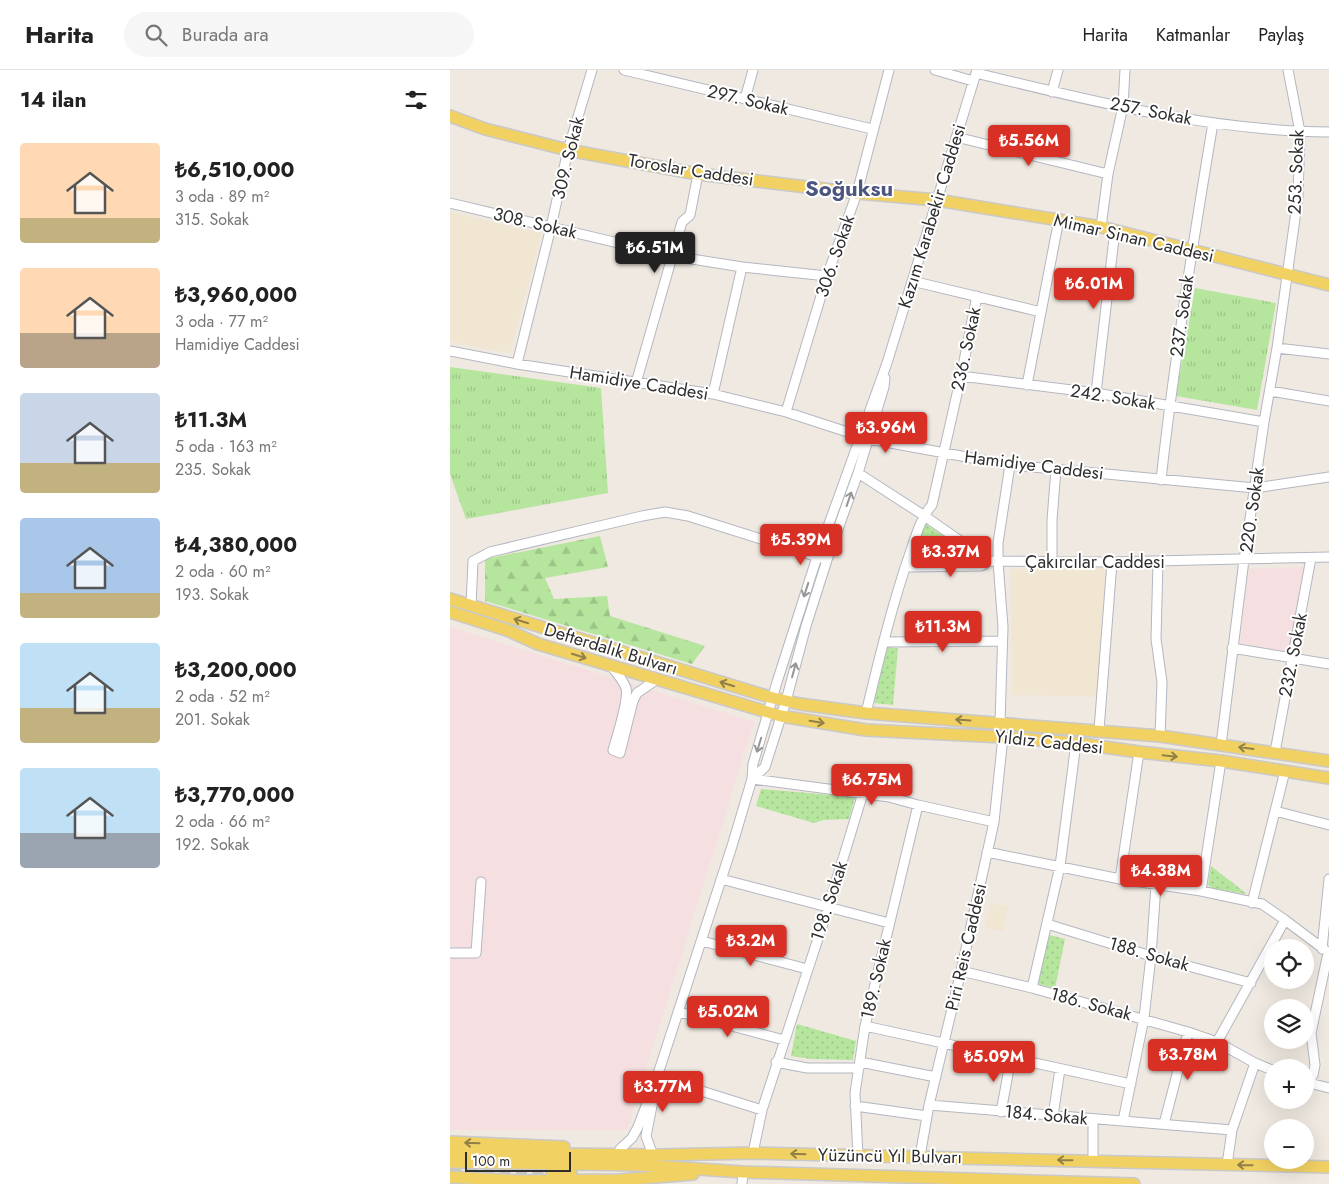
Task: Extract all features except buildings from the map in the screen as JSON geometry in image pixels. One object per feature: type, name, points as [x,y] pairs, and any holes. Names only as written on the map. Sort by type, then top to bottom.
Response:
[{"type":"main road","name":"Toroslar Caddesi","points":[[450,116],[485,129],[568,150],[698,174],[857,193],[937,200]]},
{"type":"main road","name":"Mimar Sinan Caddesi","points":[[937,200],[1059,219],[1115,230],[1329,285]]},
{"type":"main road","name":"Defterdalık Bulvarı","points":[[450,599],[773,698]]},
{"type":"main road","name":"Defterdalık Bulvarı","points":[[450,612],[507,630],[538,644],[769,712]]},
{"type":"main road","name":"Yıldız Caddesi","points":[[773,698],[866,713],[1160,736],[1329,761]]},
{"type":"main road","name":"Yıldız Caddesi","points":[[769,712],[781,716],[866,730],[1003,737],[1076,744],[1221,761],[1329,778]]},
{"type":"main road","points":[[450,1142],[730,1154]]},
{"type":"main road","name":"Yüzüncü Yıl Bulvarı","points":[[450,1153],[658,1155],[753,1153],[1329,1167]]},
{"type":"main road","name":"Yüzüncü Yıl Bulvarı","points":[[450,1162],[639,1165],[907,1181],[1134,1184]]},
{"type":"main road","points":[[552,1173],[731,1171]]},
{"type":"main road","points":[[450,1177],[519,1181],[618,1182],[731,1171]]},
{"type":"street","name":"309. Sokak","points":[[517,364],[568,150],[592,70]]},
{"type":"street","name":"297. Sokak","points":[[624,70],[872,129]]},
{"type":"street","points":[[745,99],[753,70]]},
{"type":"street","name":"306. Sokak","points":[[786,412],[827,276],[857,193],[872,129],[889,70]]},
{"type":"street","name":"257. Sokak","points":[[935,70],[975,75],[1052,92],[1214,123],[1300,132],[1329,132]]},
{"type":"street","points":[[1052,92],[1058,70]]},
{"type":"street","points":[[1101,227],[1108,174],[1123,106],[1125,70]]},
{"type":"street","name":"253. Sokak","points":[[1287,275],[1298,197],[1300,132],[1288,70]]},
{"type":"street","name":"Kazım Karabekir Caddesi","points":[[657,1077],[722,879],[752,779],[753,764],[777,682],[817,557],[884,387],[887,363],[975,75]]},
{"type":"street","name":"237. Sokak","points":[[1161,480],[1169,405],[1192,250],[1214,123]]},
{"type":"street","points":[[956,137],[1108,174]]},
{"type":"street","points":[[636,382],[682,222],[690,215],[698,174]]},
{"type":"street","name":"308. Sokak","points":[[450,203],[673,256],[742,267],[827,276]]},
{"type":"street","points":[[1027,385],[1059,219]]},
{"type":"street","points":[[1096,393],[1115,230]]},
{"type":"street","points":[[713,394],[742,267]]},
{"type":"street","name":"220. Sokak","points":[[1222,744],[1244,560],[1287,275]]},
{"type":"street","points":[[912,281],[1041,312]]},
{"type":"street","name":"236. Sokak","points":[[866,713],[905,567],[923,515],[932,505],[977,296]]},
{"type":"street","points":[[1277,348],[1329,354]]},
{"type":"street","name":"Hamidiye Caddesi","points":[[450,351],[517,364],[713,394],[786,412],[864,438],[1010,465],[1255,488],[1329,477]]},
{"type":"street","name":"242. Sokak","points":[[961,376],[1096,393],[1264,422]]},
{"type":"street","points":[[1270,390],[1329,401]]},
{"type":"street","name":"Kazım Karabekir Caddesi","points":[[752,779],[765,767],[786,701],[806,626],[858,473],[864,438]]},
{"type":"street","points":[[1000,722],[1002,641],[993,562],[998,543],[1010,465]]},
{"type":"street","points":[[1052,563],[1052,520],[1056,469]]},
{"type":"street","points":[[858,473],[993,562]]},
{"type":"street","points":[[471,606],[473,561],[490,552],[665,512],[688,516],[827,560]]},
{"type":"street","name":"Çakırcılar Caddesi","points":[[905,567],[981,566],[993,562],[1158,562],[1329,557]]},
{"type":"street","name":"232. Sokak","points":[[1275,752],[1311,558]]},
{"type":"street","points":[[1099,730],[1112,562]]},
{"type":"street","points":[[1158,562],[1156,639],[1162,682],[1160,736]]},
{"type":"street","points":[[884,642],[1002,641]]},
{"type":"street","points":[[1232,648],[1329,664]]},
{"type":"street","points":[[611,666],[622,680],[626,689],[626,699],[614,750],[620,753],[633,700],[637,693],[656,680]]},
{"type":"street","name":"Piri Reis Caddesi","points":[[920,1156],[928,1105],[961,972],[994,822],[1003,737]]},
{"type":"street","points":[[1032,988],[1060,866],[1076,744]]},
{"type":"street","points":[[1120,879],[1139,752]]},
{"type":"street","points":[[1201,891],[1221,761]]},
{"type":"street","points":[[1252,902],[1285,771]]},
{"type":"street","points":[[752,779],[889,797],[994,822]]},
{"type":"street","name":"198. Sokak","points":[[753,1153],[762,1110],[776,1062],[828,908],[863,793]]},
{"type":"street","name":"189. Sokak","points":[[858,1156],[855,1093],[865,1026],[918,805]]},
{"type":"street","points":[[1275,811],[1329,825]]},
{"type":"street","points":[[987,852],[1120,879],[1201,891],[1262,904],[1326,952]]},
{"type":"street","points":[[722,879],[889,923]]},
{"type":"street","points":[[1314,1070],[1311,1033],[1326,952],[1329,879]]},
{"type":"street","points":[[450,953],[476,953],[481,882]]},
{"type":"street","points":[[1123,1121],[1144,1018],[1156,884]]},
{"type":"street","points":[[1217,1042],[1285,920]]},
{"type":"street","name":"188. Sokak","points":[[1047,924],[1151,956],[1251,983]]},
{"type":"street","points":[[702,941],[807,969]]},
{"type":"street","name":"186. Sokak","points":[[961,972],[1032,988],[1144,1018],[1217,1042],[1264,1067]]},
{"type":"street","points":[[678,1012],[784,1040]]},
{"type":"street","points":[[865,1026],[1131,1084]]},
{"type":"street","points":[[1164,1124],[1188,1032]]},
{"type":"street","points":[[1001,1112],[1011,1058]]},
{"type":"street","points":[[776,1062],[807,1068],[859,1065],[936,1076]]},
{"type":"street","points":[[1227,1165],[1232,1130],[1254,1063]]},
{"type":"street","points":[[1053,1116],[1060,1069]]},
{"type":"street","points":[[657,1077],[762,1110]]},
{"type":"street","points":[[620,1149],[632,1138],[638,1127],[657,1077]]},
{"type":"street","points":[[651,1150],[646,1136],[657,1077]]},
{"type":"street","points":[[1314,1084],[1329,1088]]},
{"type":"street","name":"184. Sokak","points":[[928,1105],[1232,1130]]},
{"type":"street","points":[[855,1106],[927,1116]]},
{"type":"street","points":[[1093,1119],[1093,1160]]},
{"type":"street","points":[[742,1184],[743,1172]]},
{"type":"shaded area","points":[[450,212],[542,233],[510,353],[450,342]]},
{"type":"shaded area","points":[[1304,567],[1288,652],[1240,643],[1249,569]]},
{"type":"shaded area","points":[[1105,568],[1099,697],[1012,695],[1011,569]]},
{"type":"shaded area","points":[[450,627],[754,722],[627,1130],[450,1130]]},
{"type":"shaded area","points":[[991,903],[1008,906],[1003,931],[986,928]]},
{"type":"green space","points":[[1195,288],[1276,303],[1257,410],[1176,396]]},
{"type":"green space","points":[[450,367],[601,388],[608,493],[466,519],[450,474]]},
{"type":"green space","points":[[924,523],[979,560],[976,563],[914,555]]},
{"type":"green space","points":[[600,536],[608,567],[545,578],[554,599],[607,596],[610,616],[705,646],[692,664],[485,601],[485,559]]},
{"type":"green space","points":[[887,647],[898,648],[893,705],[874,703]]},
{"type":"green space","points":[[761,789],[855,797],[849,819],[823,820],[814,823],[756,806]]},
{"type":"green space","points":[[1211,866],[1247,894],[1213,889],[1208,885]]},
{"type":"green space","points":[[1049,935],[1065,939],[1055,988],[1038,984]]},
{"type":"green space","points":[[797,1024],[856,1041],[853,1060],[811,1059],[791,1056]]},
{"type":"tunnel","points":[[450,1171],[552,1173]]},
{"type":"district","name":"Soğuksu","points":[[849,188]]}]
